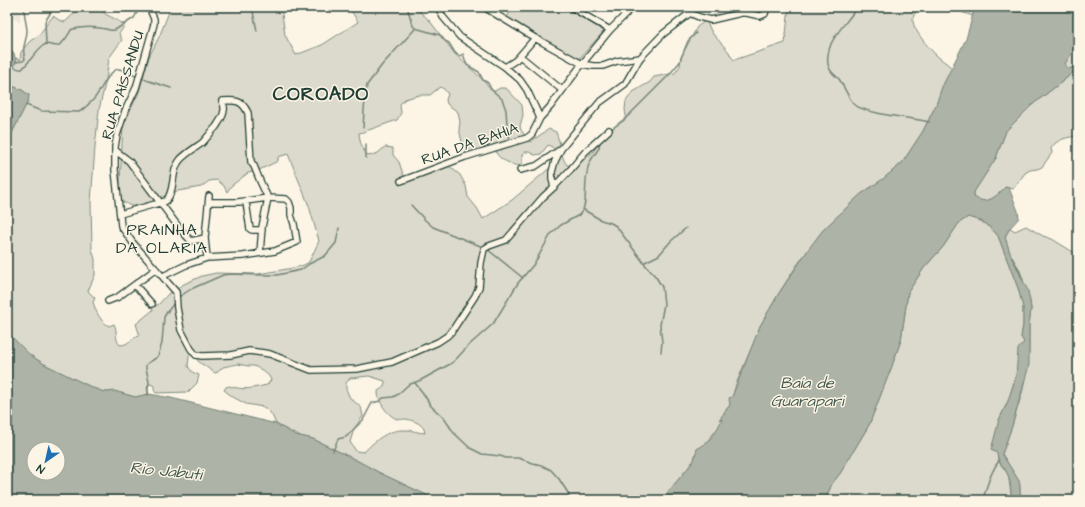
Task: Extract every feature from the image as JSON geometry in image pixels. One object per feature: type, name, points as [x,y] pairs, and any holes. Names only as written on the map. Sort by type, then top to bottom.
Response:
[{"type":"street","name":"RUA PAÍSSANDU","points":[[149,7],[154,19],[154,24],[136,88],[125,111],[117,135],[115,170],[121,226],[176,292],[181,330],[190,349],[196,355],[232,355],[249,351],[270,354],[311,370],[357,369],[392,362],[438,342],[452,331],[475,296],[479,287],[484,249],[506,240],[543,197],[554,187]]},
{"type":"street","points":[[438,7],[443,16],[460,37],[505,67],[520,80],[527,90],[540,118]]},
{"type":"street","points":[[484,7],[492,9],[535,38],[582,64],[603,66],[617,61],[640,58]]},
{"type":"street","points":[[571,7],[610,30]]},
{"type":"street","name":"RUA DA BAHIA","points":[[401,181],[472,154],[527,138],[532,134],[540,118],[582,64],[610,30],[626,14],[630,7]]},
{"type":"street","points":[[683,7],[690,13],[711,20],[744,13],[759,17],[764,14],[767,7]]},
{"type":"street","points":[[520,170],[536,166],[561,148],[599,103],[625,84],[640,58],[663,34],[690,13]]},
{"type":"street","points":[[505,67],[516,60],[535,38]]},
{"type":"street","points":[[520,56],[562,90]]},
{"type":"street","points":[[120,214],[166,201],[170,197],[176,167],[180,160],[209,136],[220,122],[225,109],[222,101],[235,100],[244,105],[248,113],[252,162],[268,198],[262,230],[260,253]]},
{"type":"street","points":[[554,187],[585,152],[609,130]]},
{"type":"street","points":[[554,187],[552,172],[561,148]]},
{"type":"street","points":[[116,151],[129,161],[191,241],[205,238]]},
{"type":"street","points":[[163,276],[186,265],[207,258],[243,256],[275,251],[297,242],[289,202],[286,199],[268,198],[246,202],[225,203],[209,199],[205,238],[207,258]]},
{"type":"street","points":[[246,202],[250,229],[262,230]]},
{"type":"street","points":[[108,301],[118,297],[156,269]]},
{"type":"street","points":[[135,285],[152,304]]},
{"type":"shaded area","points":[[7,7],[21,7],[20,23],[7,13]]},
{"type":"shaded area","points":[[81,7],[96,7],[125,25],[119,34],[122,40],[109,58],[106,80],[99,110],[91,202],[92,250],[95,259],[95,275],[88,291],[95,298],[93,302],[101,319],[109,326],[114,324],[117,340],[120,345],[126,344],[139,336],[136,324],[153,310],[152,308],[159,304],[169,293],[184,284],[202,276],[216,273],[258,274],[304,265],[309,262],[319,241],[309,206],[288,154],[278,157],[278,161],[257,171],[248,173],[231,186],[227,192],[224,186],[217,180],[209,181],[201,187],[178,191],[142,206],[131,206],[121,201],[119,198],[123,126],[139,92],[149,57],[171,7],[281,7],[285,35],[296,55],[322,45],[358,22],[349,7],[419,7],[420,12],[429,20],[455,54],[480,77],[493,92],[500,88],[506,88],[522,105],[523,115],[520,126],[521,130],[530,142],[549,129],[556,132],[565,162],[567,165],[576,166],[593,152],[599,143],[615,126],[626,117],[626,101],[633,92],[650,82],[654,77],[675,73],[680,66],[681,57],[697,27],[706,20],[712,33],[734,60],[785,43],[789,7],[918,7],[913,20],[916,30],[932,51],[952,68],[923,131],[902,163],[883,179],[861,194],[823,230],[797,265],[760,326],[736,384],[730,405],[724,412],[718,428],[704,445],[697,449],[694,460],[660,500],[437,500],[313,439],[296,435],[276,424],[272,415],[267,409],[246,404],[224,390],[229,386],[244,389],[267,385],[271,380],[269,376],[254,366],[238,364],[223,367],[215,373],[199,362],[191,353],[188,366],[192,372],[199,375],[197,383],[188,392],[156,393],[154,386],[151,384],[148,385],[147,389],[149,394],[135,397],[114,391],[104,392],[44,364],[30,355],[7,332],[7,170],[11,151],[11,135],[28,101],[29,95],[12,86],[7,80],[7,70],[16,62],[16,58],[20,60],[21,52],[30,41],[38,36],[53,16],[65,22]],"holes":[[[440,87],[448,94],[446,100],[447,104],[458,112],[460,122],[459,129],[466,152],[463,157],[496,147],[497,153],[501,158],[519,166],[522,163],[522,155],[525,152],[535,155],[541,154],[548,145],[556,152],[552,166],[512,200],[483,219],[477,208],[468,197],[466,186],[460,175],[449,166],[405,180],[399,162],[393,155],[393,148],[385,147],[378,153],[369,156],[361,145],[359,133],[397,120],[401,113],[400,104],[405,99],[419,95],[430,95]],[[369,376],[385,381],[383,387],[378,391],[378,395],[381,403],[390,415],[397,419],[406,419],[418,423],[423,427],[425,433],[406,430],[394,431],[383,436],[364,452],[356,451],[350,442],[354,429],[363,416],[361,407],[350,398],[346,389],[346,383],[350,378]]]},
{"type":"shaded area","points":[[513,7],[564,7],[604,31],[578,60],[507,17]]},
{"type":"shaded area","points":[[937,7],[975,7],[973,16],[952,9],[949,11]]},
{"type":"shaded area","points":[[1078,45],[1078,68],[1075,64],[1072,68],[1068,69],[1065,64],[1067,59]]},
{"type":"shaded area","points":[[1078,68],[1078,136],[1056,142],[1051,148],[1052,153],[1042,167],[1025,173],[1013,189],[1005,187],[995,197],[983,201],[974,197],[974,192],[996,158],[1006,131],[1032,105]]},
{"type":"shaded area","points":[[968,217],[981,221],[992,229],[998,236],[1018,288],[1023,307],[1021,337],[1024,342],[1016,376],[1008,401],[999,420],[992,450],[997,453],[998,461],[1008,474],[1012,500],[825,500],[832,484],[841,472],[869,425],[901,340],[908,292],[924,268],[943,247],[959,223]]},
{"type":"shaded area","points":[[1026,226],[1043,236],[1052,239],[1078,255],[1078,500],[1021,500],[1019,481],[1002,454],[1023,390],[1029,351],[1029,325],[1031,309],[1030,301],[1022,278],[1010,253],[1005,237],[1010,228],[1015,231]]},
{"type":"water","name":"Baía de Guarapari","points":[[975,7],[1078,7],[1078,45],[1065,64],[1068,69],[1072,68],[1076,64],[1078,68],[1032,105],[1006,131],[996,158],[974,192],[974,197],[979,200],[987,200],[991,199],[1006,187],[1009,188],[1018,211],[1019,218],[1009,229],[1005,237],[1010,253],[1028,291],[1030,301],[1029,365],[1012,426],[1002,454],[1019,481],[1021,500],[1011,499],[1010,486],[1006,470],[1000,463],[997,453],[991,450],[999,420],[1008,401],[1016,376],[1018,349],[1024,342],[1021,337],[1023,307],[1018,288],[998,236],[992,229],[981,221],[968,217],[959,223],[943,247],[924,268],[908,292],[901,340],[869,425],[841,472],[832,484],[825,500],[660,500],[694,460],[697,449],[709,440],[718,428],[722,419],[719,420],[730,405],[729,398],[732,397],[760,326],[779,293],[810,247],[823,230],[861,194],[883,179],[902,163],[923,131],[936,105],[942,87],[966,39]]},
{"type":"water","points":[[7,48],[14,53],[16,62],[13,68],[10,67],[7,70]]},
{"type":"water","points":[[7,80],[12,86],[29,95],[28,101],[11,135],[11,151],[7,170]]},
{"type":"water","name":"Rio Jabuti","points":[[7,332],[30,355],[44,364],[93,388],[104,392],[114,391],[135,397],[149,394],[171,398],[276,424],[296,435],[313,439],[437,500],[7,500]]},
{"type":"waterway","points":[[16,62],[23,61],[25,59],[24,47],[27,30],[24,7]]},
{"type":"waterway","points":[[46,44],[45,22],[52,10],[51,7]]},
{"type":"waterway","points":[[13,67],[22,69],[41,47],[46,44],[55,46],[61,44],[73,29],[102,28],[115,30],[134,18],[140,7]]},
{"type":"waterway","points":[[252,7],[257,31]]},
{"type":"waterway","points":[[407,7],[415,28],[440,35],[449,43],[455,53],[460,56],[463,54],[467,65],[479,72],[483,80],[488,83],[491,89],[502,99],[506,110],[510,140]]},
{"type":"waterway","points":[[857,7],[831,44],[828,54],[829,68],[839,79],[855,105],[869,111],[929,122]]},
{"type":"waterway","points":[[363,128],[367,85],[382,65],[415,29]]},
{"type":"waterway","points":[[611,129],[623,121],[668,76],[679,63],[688,41],[696,33]]},
{"type":"waterway","points":[[26,105],[41,111],[79,112],[96,97],[108,77],[115,70],[119,69],[137,76]]},
{"type":"waterway","points":[[140,77],[171,88]]},
{"type":"waterway","points":[[333,451],[338,439],[346,437],[363,420],[372,403],[380,401],[383,398],[393,397],[408,385],[421,380],[452,363],[468,346],[493,324],[518,283],[534,264],[551,234],[561,225],[579,215],[583,210],[588,167],[599,148],[600,140]]},
{"type":"waterway","points":[[366,144],[366,158]]},
{"type":"waterway","points":[[411,205],[433,227],[483,247]]},
{"type":"waterway","points":[[584,210],[601,220],[616,226],[656,277],[662,287],[664,304],[660,325],[662,342],[661,352]]},
{"type":"waterway","points":[[179,297],[191,289],[223,275],[277,275],[301,270],[325,256],[336,243],[339,228]]},
{"type":"waterway","points":[[643,263],[659,255],[671,241],[686,228]]},
{"type":"waterway","points":[[487,249],[523,278]]},
{"type":"waterway","points":[[1012,258],[1019,269],[1023,280]]},
{"type":"waterway","points":[[148,395],[149,382],[146,365],[158,356],[162,343],[164,317],[175,302]]},
{"type":"waterway","points":[[415,383],[431,406],[444,418],[454,433],[470,448],[482,454],[506,458],[518,458],[541,465],[551,470],[568,493],[570,500]]},
{"type":"waterway","points":[[983,500],[991,475],[999,461]]},
{"type":"district","name":"COROADO","points":[[321,94]]},
{"type":"district","name":"PRAINHA DA OLARIA","points":[[162,239]]}]
